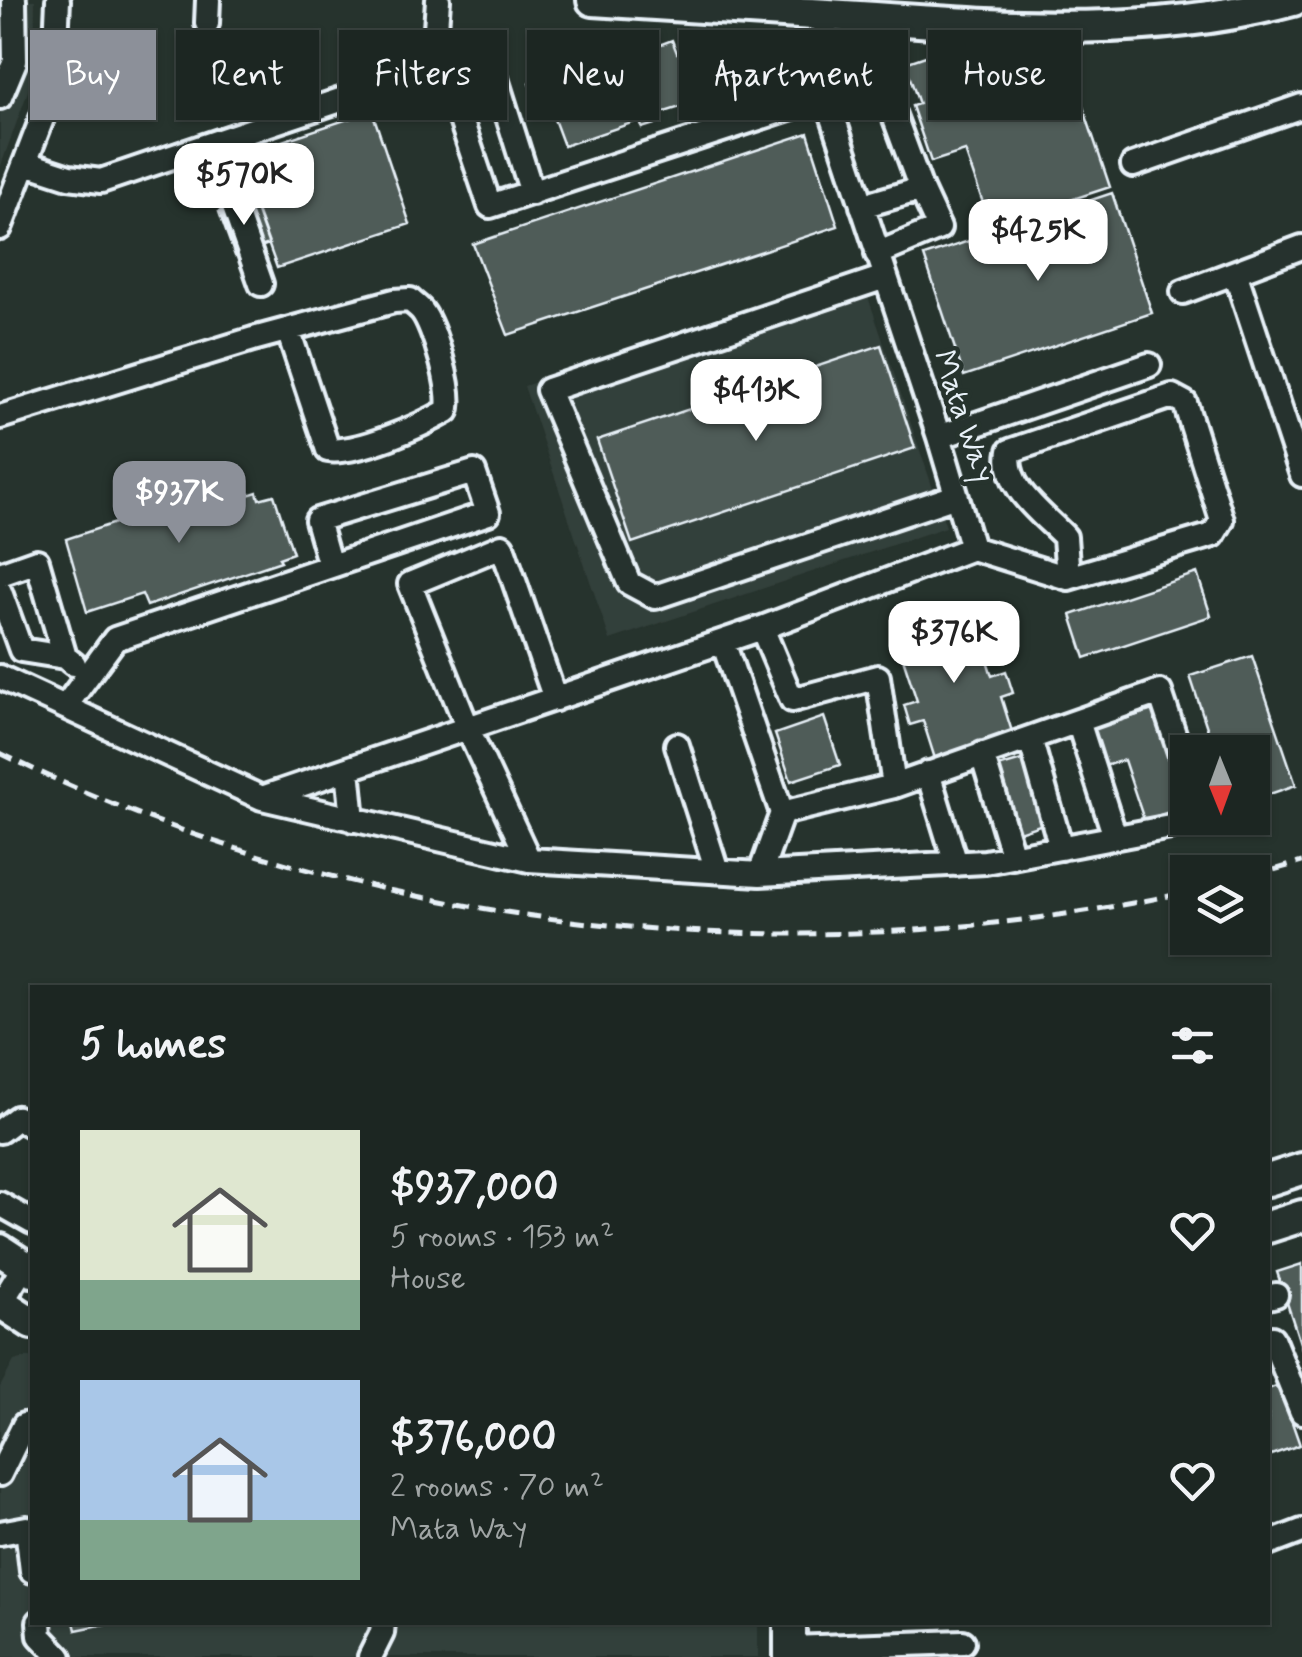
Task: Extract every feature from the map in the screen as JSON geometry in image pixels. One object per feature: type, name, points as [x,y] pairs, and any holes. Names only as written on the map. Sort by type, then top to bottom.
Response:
[{"type":"main road","points":[[593,0],[1013,28],[1138,27],[1298,2]]},
{"type":"main road","points":[[1270,1179],[1302,1169]]},
{"type":"main road","points":[[1270,1227],[1302,1216]]},
{"type":"main road","points":[[0,1304],[30,1322]]},
{"type":"street","points":[[0,97],[15,60],[14,0]]},
{"type":"street","points":[[0,228],[8,186],[26,162],[46,108],[58,0]]},
{"type":"street","points":[[428,30],[438,0]]},
{"type":"street","name":"Mata Way","points":[[825,15],[825,30]]},
{"type":"street","points":[[26,162],[69,178],[100,182],[339,100]]},
{"type":"street","points":[[1133,165],[1302,106]]},
{"type":"street","points":[[507,113],[532,192]]},
{"type":"street","points":[[455,120],[490,206],[753,120]]},
{"type":"street","name":"Mata Way","points":[[834,120],[972,548]]},
{"type":"street","points":[[896,120],[939,228],[881,266],[548,390],[630,583],[655,597],[956,496]]},
{"type":"street","points":[[212,144],[261,284]]},
{"type":"street","points":[[862,206],[921,189]]},
{"type":"street","points":[[1183,292],[1302,248]]},
{"type":"street","points":[[1236,274],[1302,475]]},
{"type":"street","points":[[0,417],[288,330],[394,300],[410,300],[424,312],[449,385],[451,401],[447,411],[342,452],[328,450],[288,330]]},
{"type":"street","points":[[939,437],[1150,365]]},
{"type":"street","points":[[262,798],[762,628],[972,548],[1068,578],[1213,535],[1222,520],[1185,403],[1172,396],[1010,451],[1007,466],[1016,486],[1065,536],[1068,578]]},
{"type":"street","points":[[65,707],[115,639],[488,513],[474,472],[317,520],[330,566]]},
{"type":"street","points":[[529,860],[468,728],[410,584],[502,546],[555,699]]},
{"type":"street","points":[[0,574],[37,561],[65,657]]},
{"type":"street","points":[[0,592],[21,650],[65,657],[88,676]]},
{"type":"street","points":[[762,628],[792,700],[878,677],[894,786]]},
{"type":"street","points":[[722,642],[782,813],[760,874]]},
{"type":"street","points":[[0,677],[262,798],[529,860],[760,874],[956,864],[1170,827]]},
{"type":"street","points":[[782,813],[894,786],[1160,692],[1174,735]]},
{"type":"street","points":[[1078,721],[1115,838]]},
{"type":"street","points":[[1030,738],[1061,848]]},
{"type":"street","points":[[677,745],[717,872]]},
{"type":"street","points":[[982,754],[1013,857]]},
{"type":"street","points":[[348,769],[354,820]]},
{"type":"street","points":[[928,774],[956,864]]},
{"type":"street","points":[[0,1130],[17,1118],[30,1125]]},
{"type":"street","points":[[0,1204],[30,1221]]},
{"type":"street","points":[[0,1304],[22,1262]]},
{"type":"street","points":[[1270,1340],[1302,1412]]},
{"type":"street","points":[[0,1474],[24,1425],[30,1424]]},
{"type":"street","points":[[0,1534],[30,1524]]},
{"type":"street","points":[[1270,1543],[1302,1531]]},
{"type":"street","points":[[38,1625],[40,1636],[60,1657]]},
{"type":"street","points":[[370,1657],[383,1625]]},
{"type":"street","points":[[790,1643],[963,1642]]},
{"type":"shaded area","points":[[0,0],[35,0],[35,30],[30,30],[30,86],[0,168]]},
{"type":"shaded area","points":[[860,273],[946,527],[610,640],[524,386]]},
{"type":"shaded area","points":[[30,1357],[30,1625],[758,1625],[758,1657],[0,1657],[0,1387],[14,1361]]},
{"type":"building","points":[[672,40],[679,52],[679,107],[659,114],[659,45]]},
{"type":"building","points":[[928,55],[928,120],[1081,120],[1081,101],[1110,187],[991,226],[965,151],[931,162],[912,106],[919,104],[908,62]]},
{"type":"building","points":[[659,117],[661,122],[642,128],[640,120],[659,120]]},
{"type":"building","points":[[345,120],[375,120],[410,224],[277,268],[237,156]]},
{"type":"building","points":[[554,120],[640,120],[564,146]]},
{"type":"building","points":[[808,133],[838,226],[508,335],[473,244]]},
{"type":"building","points":[[1112,193],[1152,313],[964,376],[924,256]]},
{"type":"building","points":[[253,200],[269,244],[235,256],[219,212]]},
{"type":"building","points":[[881,345],[915,448],[632,543],[597,440]]},
{"type":"building","points":[[243,480],[248,495],[257,492],[259,499],[274,495],[293,553],[279,558],[281,561],[147,606],[142,594],[87,612],[66,539],[124,520],[121,511],[166,496],[169,505]]},
{"type":"building","points":[[1197,573],[1211,616],[1085,658],[1071,615]]},
{"type":"building","points":[[970,607],[992,676],[1006,671],[1013,693],[1001,697],[1014,738],[936,762],[923,721],[910,725],[904,705],[917,701],[894,631]]},
{"type":"building","points":[[1252,656],[1296,785],[1270,794],[1270,735],[1209,735],[1190,676]]},
{"type":"building","points":[[1153,710],[1170,762],[1170,812],[1144,820],[1124,760],[1101,767],[1089,730]]},
{"type":"building","points":[[824,717],[840,765],[791,781],[775,734]]},
{"type":"building","points":[[1025,759],[1046,823],[1019,832],[998,767]]},
{"type":"building","points":[[1302,1264],[1302,1349],[1277,1272]]},
{"type":"building","points":[[1279,1385],[1300,1445],[1270,1455],[1270,1388]]},
{"type":"building","points":[[75,1625],[100,1625],[76,1630]]},
{"type":"railway","points":[[0,753],[140,814],[284,863],[432,899],[582,922],[734,933],[886,932],[1038,918],[1170,895]]},
{"type":"railway","points":[[1270,871],[1302,862]]}]
